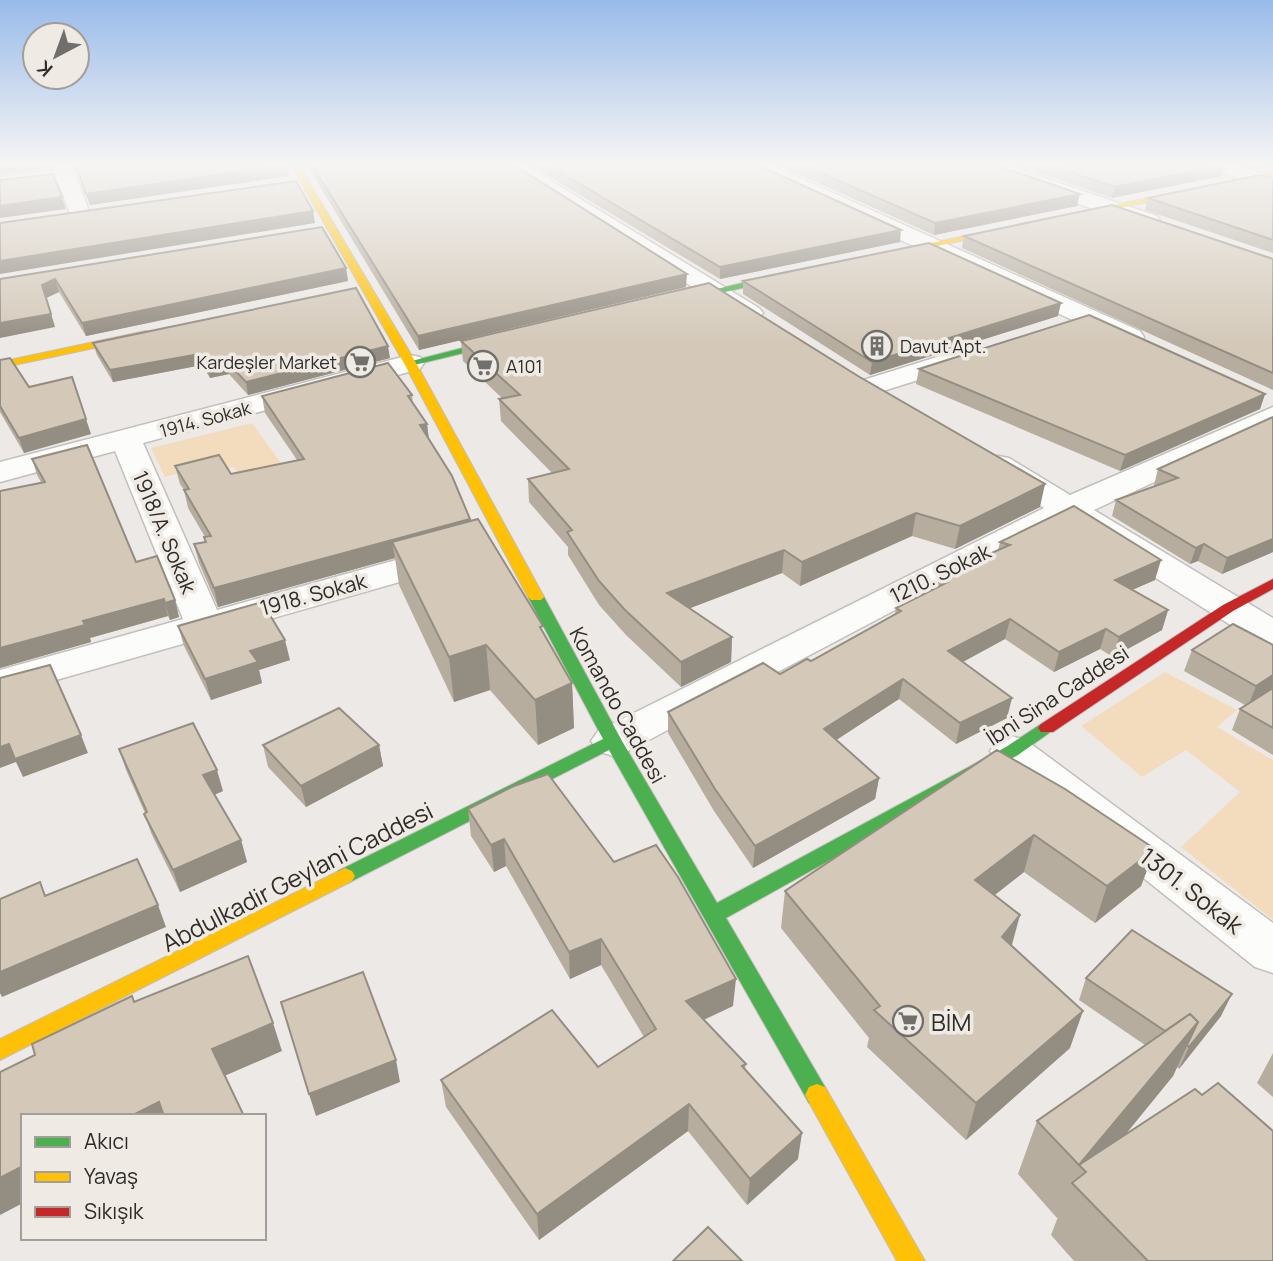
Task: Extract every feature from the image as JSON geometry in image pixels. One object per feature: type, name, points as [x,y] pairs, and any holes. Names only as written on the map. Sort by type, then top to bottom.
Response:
[{"type":"street","name":"Komando Caddesi","points":[[319,224],[357,289],[410,363],[613,741],[912,1261]]},
{"type":"street","points":[[607,224],[774,328]]},
{"type":"street","points":[[886,224],[1150,346]]},
{"type":"street","points":[[864,258],[1031,224]]},
{"type":"street","points":[[1155,224],[1173,230]]},
{"type":"street","points":[[649,306],[810,270]]},
{"type":"street","points":[[1049,330],[1088,317]]},
{"type":"street","points":[[0,365],[161,331]]},
{"type":"street","points":[[410,363],[530,335]]},
{"type":"street","points":[[903,409],[855,380],[997,346]]},
{"type":"street","name":"1914. Sokak","points":[[0,472],[410,363]]},
{"type":"street","name":"1210. Sokak","points":[[613,741],[1269,405]]},
{"type":"street","name":"1918/A. Sokak","points":[[126,440],[204,624]]},
{"type":"street","points":[[975,452],[1273,635]]},
{"type":"street","name":"1918. Sokak","points":[[0,683],[505,541]]},
{"type":"street","name":"İbni Sina Caddesi","points":[[712,916],[1012,751],[1228,608],[1273,583]]},
{"type":"street","name":"Abdulkadir Geylani Caddesi","points":[[0,1050],[613,741]]},
{"type":"street","name":"1301. Sokak","points":[[1012,751],[1273,952]]},
{"type":"shaded area","points":[[252,423],[286,470],[241,482],[234,467],[205,475],[197,468],[165,477],[151,448]]},
{"type":"shaded area","points":[[1165,672],[1237,710],[1217,727],[1273,760],[1273,920],[1181,847],[1240,792],[1186,750],[1142,777],[1081,726]]},
{"type":"building","points":[[0,224],[233,224],[0,261]]},
{"type":"building","points":[[348,224],[607,224],[687,274],[418,336]]},
{"type":"building","points":[[647,224],[887,224],[901,230],[720,267]]},
{"type":"building","points":[[1022,224],[1168,224],[1273,259],[1273,373],[964,236]]},
{"type":"building","points":[[1225,224],[1273,224],[1273,240]]},
{"type":"building","points":[[322,227],[346,268],[82,323],[55,279],[42,285],[51,314],[0,323],[0,279]]},
{"type":"building","points":[[929,243],[1061,303],[872,362],[743,281]]},
{"type":"building","points":[[709,283],[858,376],[1045,484],[960,526],[916,513],[802,562],[784,550],[667,593],[732,637],[681,662],[625,610],[599,581],[567,532],[572,530],[528,479],[569,469],[499,399],[520,395],[461,341]]},
{"type":"building","points":[[356,288],[388,346],[246,382],[227,362],[207,367],[199,354],[110,370],[93,343]]},
{"type":"building","points":[[1089,315],[1265,394],[1125,455],[919,369]]},
{"type":"building","points":[[10,358],[29,387],[72,377],[86,419],[19,438],[0,406],[0,360]]},
{"type":"building","points":[[388,363],[412,395],[408,396],[427,424],[420,425],[452,476],[470,519],[214,588],[194,544],[206,542],[204,537],[211,536],[184,490],[189,489],[175,466],[219,455],[231,474],[304,459],[262,396]]},
{"type":"building","points":[[1273,417],[1273,539],[1227,558],[1204,544],[1196,548],[1116,500],[1178,478],[1158,469]]},
{"type":"building","points":[[87,445],[136,562],[157,556],[175,600],[165,603],[164,599],[83,621],[85,625],[0,648],[0,491],[45,482],[32,459]]},
{"type":"building","points":[[1074,506],[1161,560],[1115,580],[1168,610],[1119,637],[1106,629],[1059,652],[1010,619],[948,651],[1012,698],[960,723],[903,679],[824,729],[879,778],[755,846],[715,789],[668,712],[763,663],[780,674],[807,659],[811,661],[901,611],[896,608],[948,582],[939,576],[1010,545],[1000,542]]},
{"type":"building","points":[[478,519],[543,626],[540,627],[572,683],[535,700],[486,645],[449,657],[392,542]]},
{"type":"building","points":[[262,602],[285,640],[250,651],[258,662],[205,679],[178,626]]},
{"type":"building","points":[[1233,624],[1273,645],[1273,675],[1256,686],[1192,650]]},
{"type":"building","points":[[50,665],[81,735],[15,759],[9,744],[0,747],[0,678]]},
{"type":"building","points":[[1273,688],[1273,728],[1240,709]]},
{"type":"building","points":[[339,708],[379,745],[301,786],[263,745]]},
{"type":"building","points":[[193,723],[217,770],[203,775],[241,840],[173,870],[144,814],[147,812],[119,749]]},
{"type":"building","points":[[997,750],[1065,789],[1155,849],[1107,886],[1034,835],[975,880],[1020,915],[1002,937],[1083,1011],[976,1103],[874,1010],[880,1006],[785,891]]},
{"type":"building","points":[[548,774],[614,862],[656,845],[678,877],[736,979],[686,1001],[746,1064],[742,1066],[802,1133],[750,1179],[689,1104],[537,1214],[441,1080],[552,1010],[598,1067],[656,1029],[601,939],[569,952],[504,839],[491,845],[468,809],[514,786]]},
{"type":"building","points":[[137,859],[158,905],[0,972],[0,899],[40,882],[45,896]]},
{"type":"building","points":[[1132,930],[1232,994],[1189,1047],[1187,1045],[1198,1022],[1190,1014],[1165,1031],[1086,978]]},
{"type":"building","points":[[248,956],[273,1023],[212,1049],[243,1114],[163,1114],[159,1102],[135,1114],[21,1114],[21,1167],[0,1178],[0,1072],[35,1055],[32,1044],[132,996],[134,1002]]},
{"type":"building","points":[[363,972],[396,1060],[309,1094],[281,1002]]},
{"type":"building","points":[[1190,1014],[1198,1022],[1079,1165],[1037,1121]]},
{"type":"building","points":[[1218,1083],[1273,1131],[1273,1261],[1148,1261],[1072,1183],[1086,1172],[1079,1165],[1195,1089],[1202,1095]]},
{"type":"building","points":[[708,1227],[742,1261],[673,1261]]},
{"type":"traffic: fast","points":[[671,301],[793,274]]},
{"type":"traffic: fast","points":[[410,363],[513,338]]},
{"type":"traffic: fast","points":[[536,597],[613,741],[817,1095]]},
{"type":"traffic: fast","points":[[712,916],[1012,751],[1047,728]]},
{"type":"traffic: fast","points":[[345,876],[613,741]]},
{"type":"traffic: slow","points":[[329,224],[410,363],[536,597]]},
{"type":"traffic: slow","points":[[879,255],[1031,224]]},
{"type":"traffic: slow","points":[[0,365],[146,334]]},
{"type":"traffic: slow","points":[[0,1050],[345,876]]},
{"type":"traffic: slow","points":[[817,1095],[912,1261]]},
{"type":"traffic: jam","points":[[1047,728],[1228,608],[1273,583]]},
{"type":"place","name":"Davut Apt.","points":[[877,346]]},
{"type":"place","name":"Kardeşler Market","points":[[360,362]]},
{"type":"place","name":"A101","points":[[483,366]]},
{"type":"place","name":"BİM","points":[[908,1021]]}]
